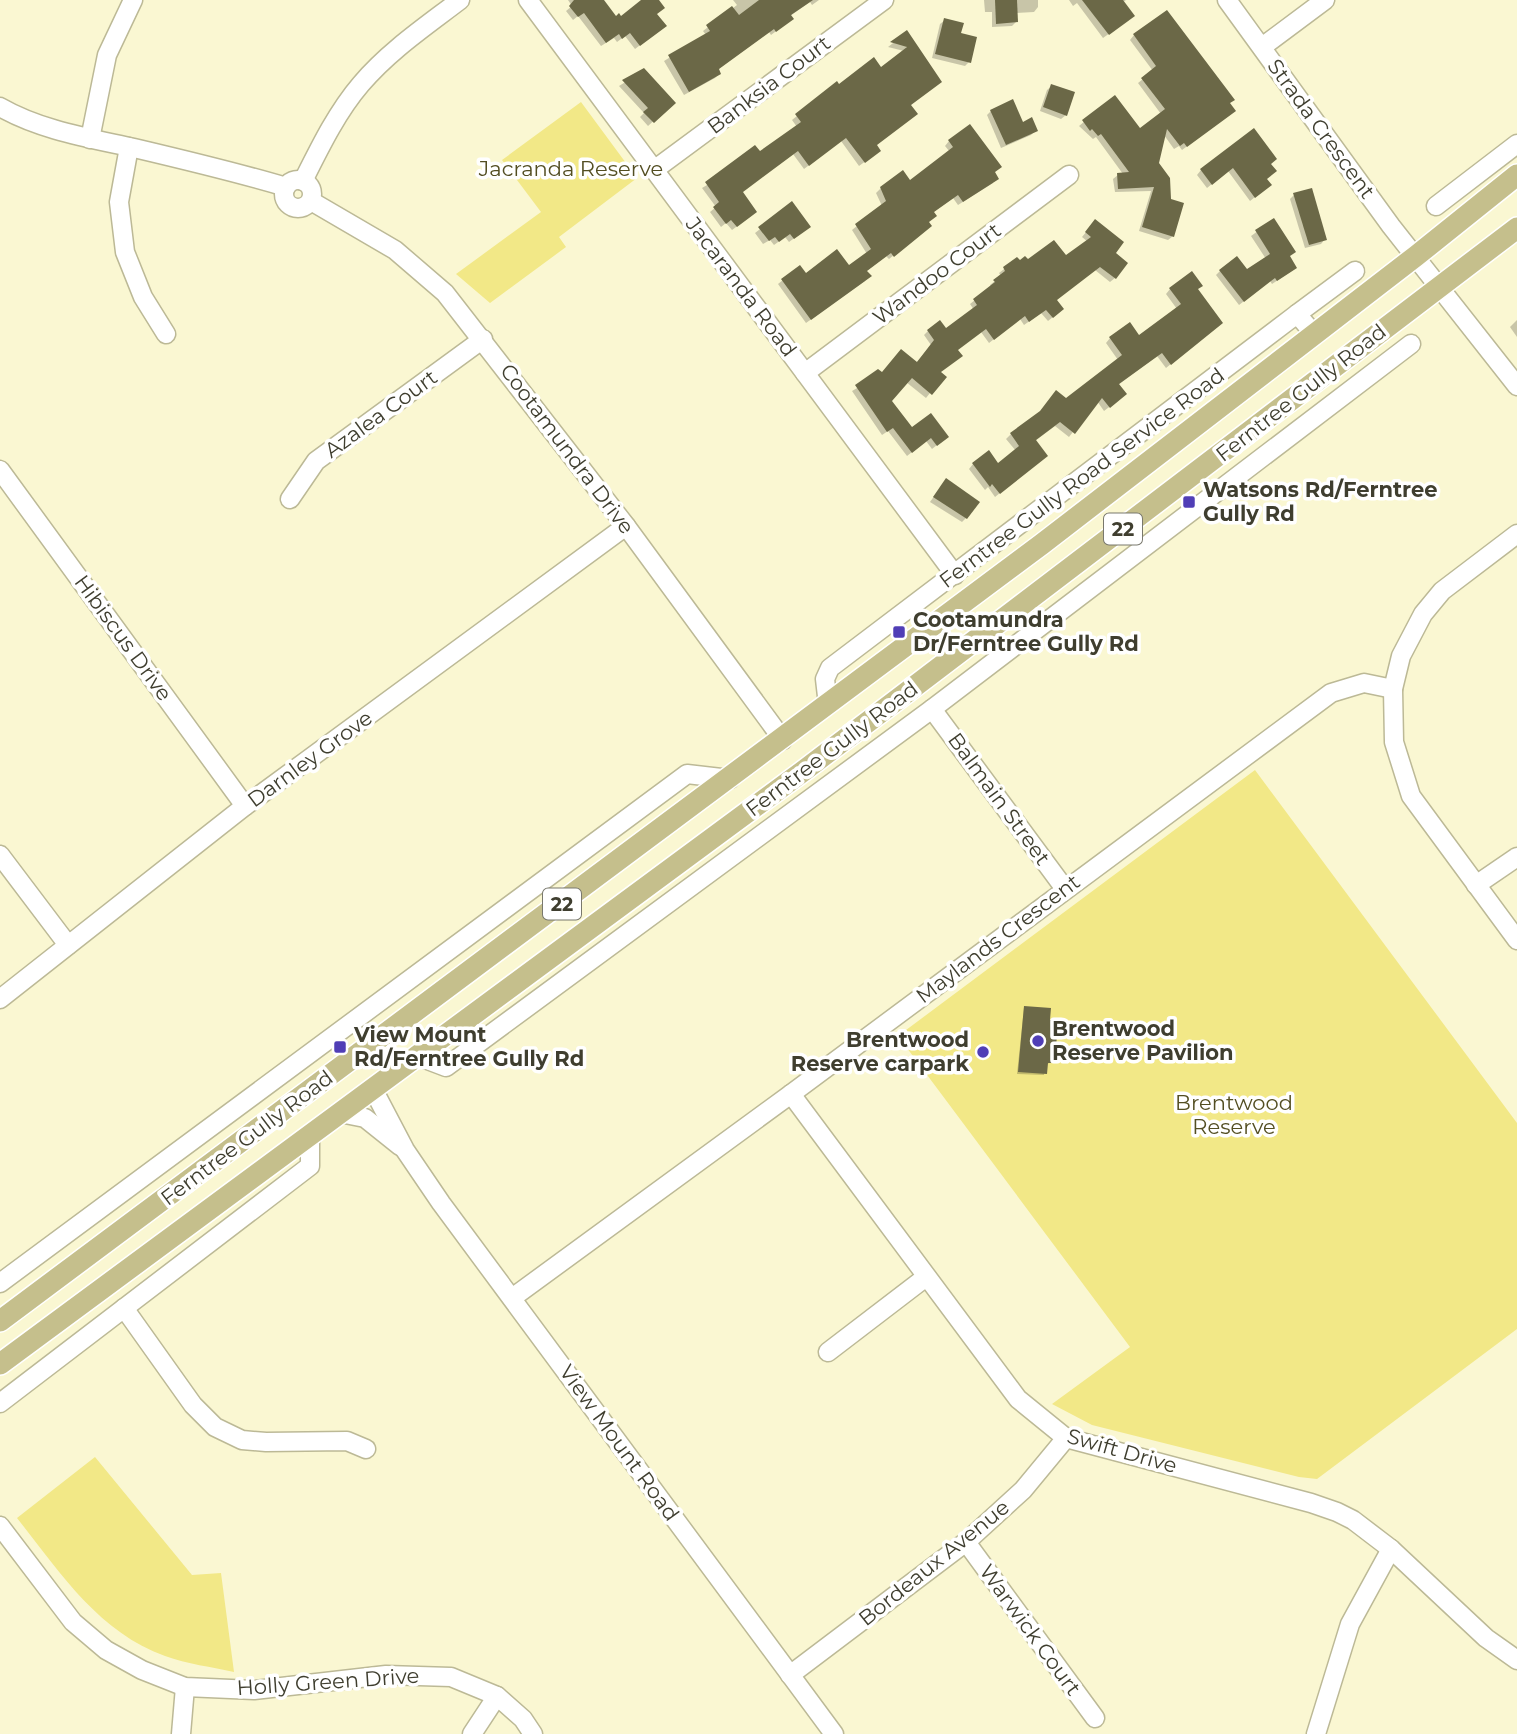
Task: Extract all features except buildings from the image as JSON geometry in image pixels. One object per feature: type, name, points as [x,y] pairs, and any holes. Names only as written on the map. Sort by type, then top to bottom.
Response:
[{"type":"main road","name":"Ferntree Gully Road","points":[[0,1321],[783,740],[1314,335],[1513,178]]},
{"type":"main road","name":"Ferntree Gully Road","points":[[0,1364],[806,769],[1517,228]]},
{"type":"main road","points":[[783,740],[806,769]]},
{"type":"main road","points":[[342,1068],[373,1089]]},
{"type":"street","points":[[90,139],[107,55],[133,0]]},
{"type":"street","points":[[303,181],[330,128],[361,84],[397,48],[460,0]]},
{"type":"street","name":"Jacaranda Road","points":[[528,0],[955,575]]},
{"type":"street","name":"Banksia Court","points":[[654,170],[884,0]]},
{"type":"street","name":"Strada Crescent","points":[[1227,0],[1339,156],[1517,386]]},
{"type":"street","points":[[1262,47],[1325,0]]},
{"type":"street","points":[[0,107],[19,118],[90,139],[231,170],[286,187]]},
{"type":"street","points":[[1436,206],[1517,144]]},
{"type":"street","points":[[129,147],[119,202],[125,252],[143,297],[166,334]]},
{"type":"street","points":[[1494,161],[1513,178]]},
{"type":"street","name":"Wandoo Court","points":[[805,373],[1069,175]]},
{"type":"street","points":[[293,181],[303,181],[311,187],[311,201],[303,207],[294,207],[285,197],[286,187],[293,181]]},
{"type":"street","name":"Cootamundra Drive","points":[[311,201],[395,250],[445,293],[625,526],[783,740]]},
{"type":"street","name":"Ferntree Gully Road Service Road","points":[[828,705],[825,679],[830,668],[1355,271]]},
{"type":"street","points":[[1297,314],[1314,335]]},
{"type":"street","name":"Azalea Court","points":[[290,499],[316,461],[483,339]]},
{"type":"street","points":[[417,1056],[446,1067],[932,709],[1411,344]]},
{"type":"street","points":[[1250,433],[1268,454]]},
{"type":"street","name":"Hibiscus Drive","points":[[0,470],[245,806]]},
{"type":"street","name":"Darnley Grove","points":[[0,999],[245,806],[625,526]]},
{"type":"street","points":[[1517,534],[1442,591],[1423,614],[1401,656],[1393,689],[1394,742],[1411,796],[1517,940]]},
{"type":"street","name":"Maylands Crescent","points":[[512,1298],[1331,693],[1364,683],[1393,689]]},
{"type":"street","name":"Balmain Street","points":[[932,709],[1065,889]]},
{"type":"street","name":"Ferntree Gully Road","points":[[0,1283],[687,774],[730,779]]},
{"type":"street","points":[[0,855],[68,946]]},
{"type":"street","points":[[1476,885],[1517,857]]},
{"type":"street","points":[[424,969],[443,993]]},
{"type":"street","name":"View Mount Road","points":[[373,1089],[405,1150],[834,1734]]},
{"type":"street","name":"Swift Drive","points":[[791,1094],[1018,1399],[1066,1438],[1311,1503],[1353,1520],[1391,1549],[1486,1638],[1517,1660]]},
{"type":"street","name":"View Mount Road","points":[[340,1113],[365,1118],[405,1150]]},
{"type":"street","name":"Ferntree Gully Road","points":[[0,1402],[310,1166],[310,1135]]},
{"type":"street","points":[[828,1352],[926,1277]]},
{"type":"street","points":[[124,1308],[193,1405],[215,1427],[242,1440],[347,1441],[366,1449]]},
{"type":"street","name":"Bordeaux Avenue","points":[[790,1675],[966,1542],[1023,1490],[1066,1438]]},
{"type":"street","name":"Holly Green Drive","points":[[0,1526],[72,1622],[106,1650],[142,1670],[185,1687],[254,1690],[386,1675],[451,1677],[497,1696],[523,1719],[533,1734]]},
{"type":"street","name":"Warwick Court","points":[[966,1542],[1095,1718]]},
{"type":"street","points":[[1316,1734],[1350,1624],[1391,1549]]},
{"type":"street","points":[[181,1734],[185,1687]]},
{"type":"street","points":[[472,1734],[497,1696]]},
{"type":"green space","name":"Jacranda Reserve","points":[[581,102],[637,178],[559,237],[566,247],[490,303],[456,274],[541,212],[502,160]]},
{"type":"green space","name":"Brentwood Reserve","points":[[1255,770],[1517,1123],[1517,1329],[1317,1479],[1299,1477],[1092,1425],[1052,1404],[1130,1347],[898,1036]]},
{"type":"green space","points":[[95,1457],[192,1575],[221,1573],[234,1672],[165,1656],[120,1632],[82,1598],[17,1518]]},
{"type":"place","name":"Watsons Rd/Ferntree Gully Rd","points":[[1189,502]]},
{"type":"place","name":"Cootamundra Dr/Ferntree Gully Rd","points":[[899,632]]},
{"type":"place","name":"Brentwood Reserve Pavilion","points":[[1038,1041]]},
{"type":"place","name":"View Mount Rd/Ferntree Gully Rd","points":[[340,1047]]},
{"type":"place","name":"Brentwood Reserve carpark","points":[[983,1052]]}]
